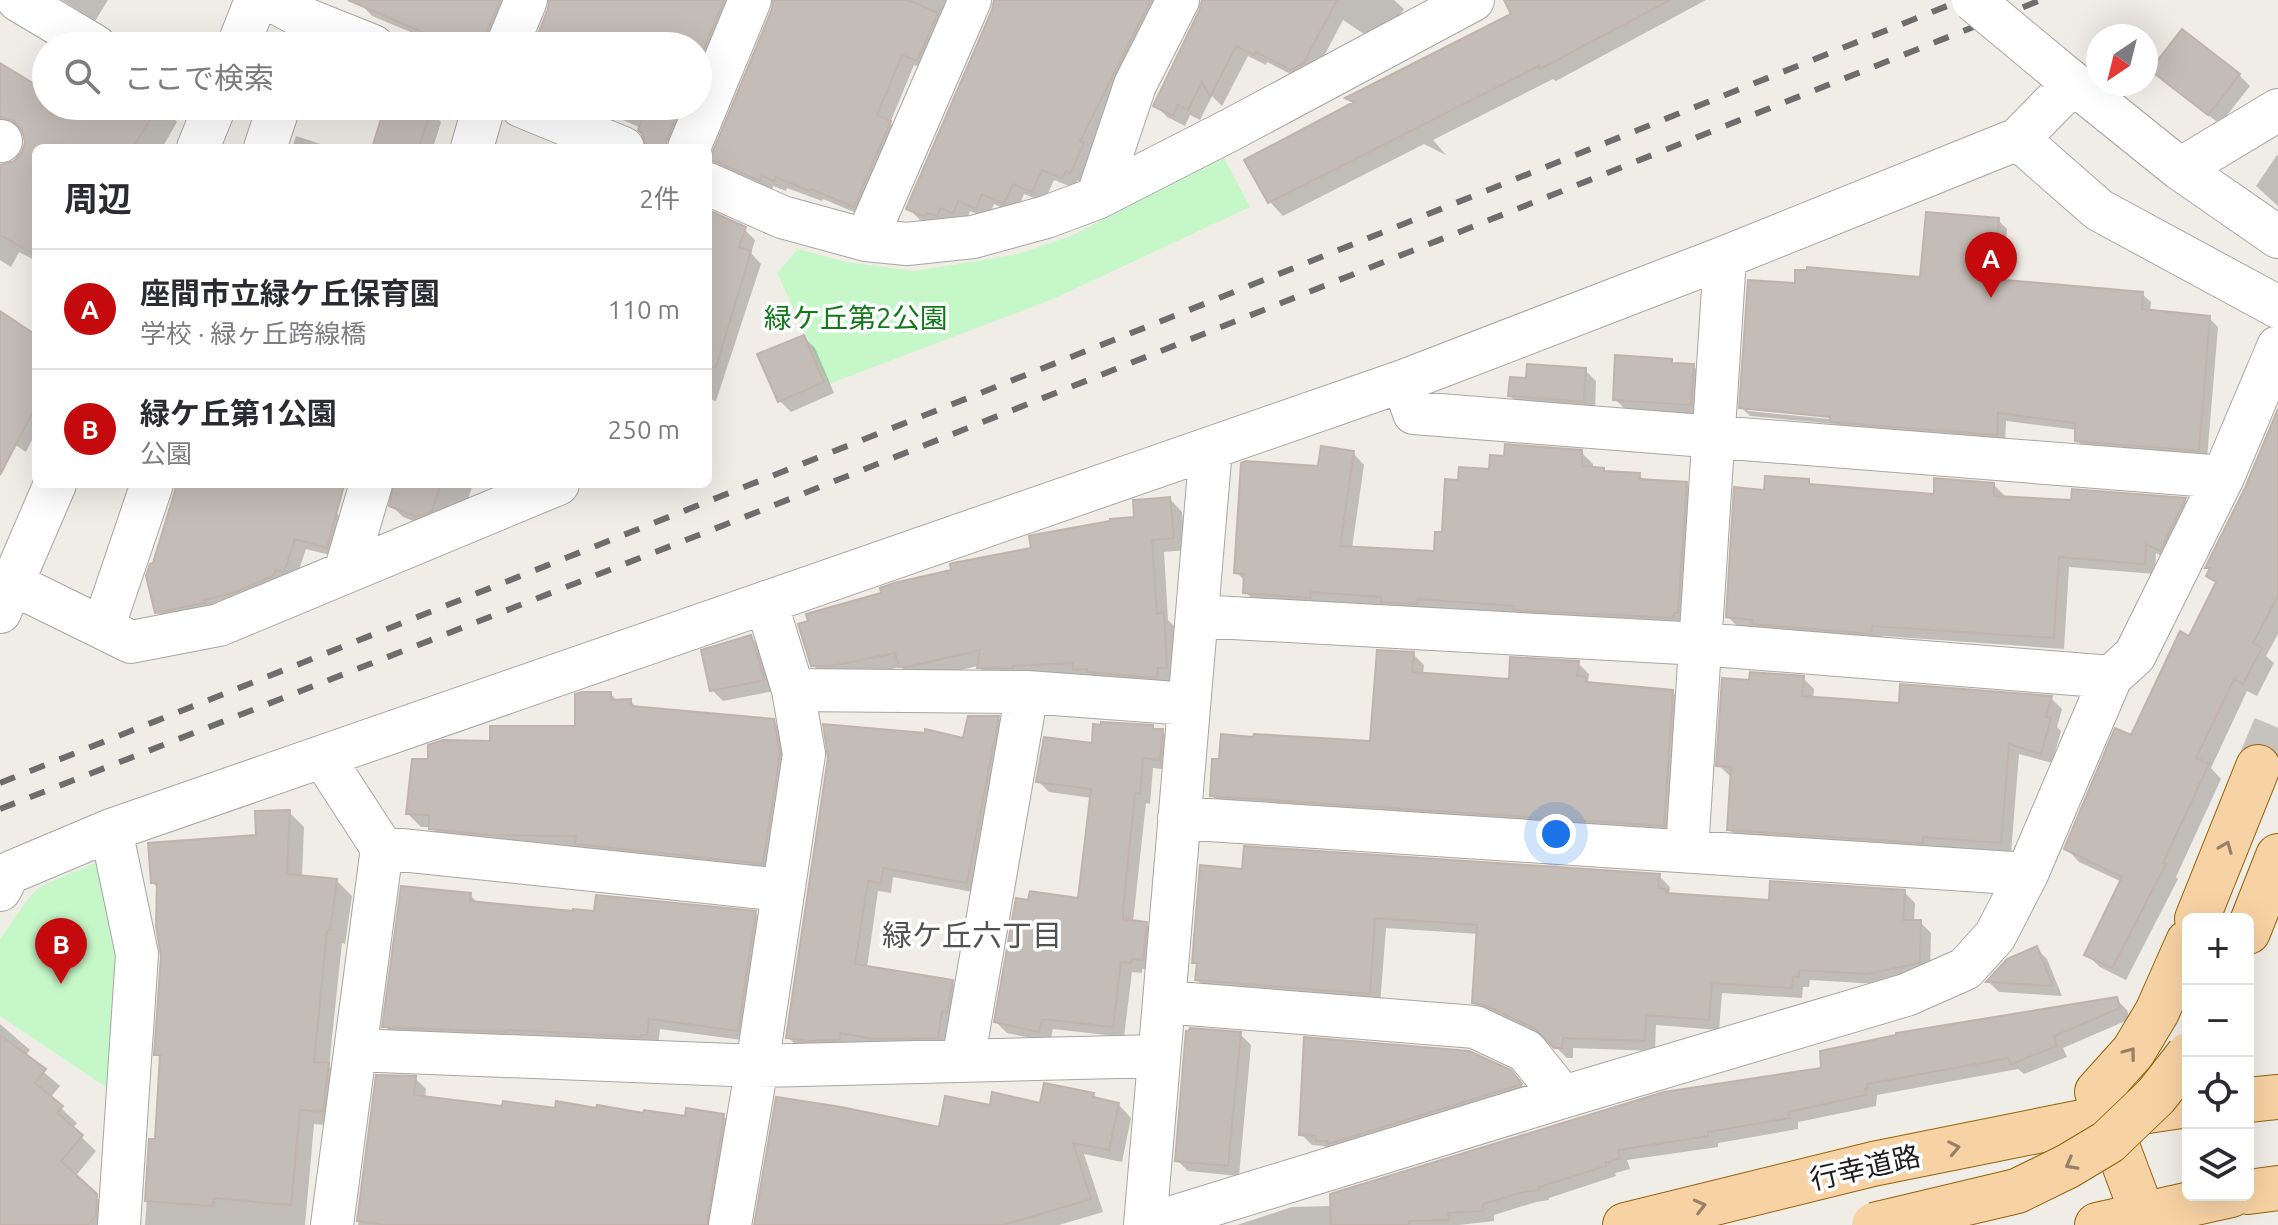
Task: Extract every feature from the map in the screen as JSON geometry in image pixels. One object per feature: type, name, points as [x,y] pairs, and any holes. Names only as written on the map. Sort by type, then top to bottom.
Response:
[{"type":"main road","points":[[2199,913],[2258,767]]},
{"type":"main road","points":[[2254,917],[2278,856]]},
{"type":"main road","points":[[2144,1220],[2097,1092],[2133,1052],[2157,1012],[2182,956]]},
{"type":"main road","points":[[1874,1225],[2017,1191],[2068,1166],[2108,1142],[2156,1096],[2186,1057]]},
{"type":"main road","points":[[2254,1099],[2278,1097]]},
{"type":"main road","name":"行幸道路","points":[[1625,1225],[1873,1164],[2107,1117],[2182,1106]]},
{"type":"main road","points":[[2254,1191],[2278,1188]]},
{"type":"main road","points":[[2097,1225],[2144,1220],[2210,1201]]},
{"type":"street","points":[[18,0],[72,32]]},
{"type":"street","points":[[243,32],[256,0]]},
{"type":"street","points":[[271,0],[302,32]]},
{"type":"street","points":[[513,32],[526,0]]},
{"type":"street","points":[[712,92],[750,0]]},
{"type":"street","points":[[866,240],[970,0]]},
{"type":"street","points":[[1097,198],[1135,85],[1178,0]]},
{"type":"street","points":[[712,186],[782,217],[866,240],[907,244],[973,237],[1046,217],[1097,198],[1473,0]]},
{"type":"street","points":[[1973,0],[2180,169],[2278,237]]},
{"type":"street","points":[[0,890],[9,873],[111,830],[1403,381],[1725,257],[2018,139],[2065,77]]},
{"type":"street","points":[[2180,169],[2278,110]]},
{"type":"street","points":[[266,144],[274,120]]},
{"type":"street","points":[[473,144],[480,120]]},
{"type":"street","points":[[555,120],[613,144]]},
{"type":"street","points":[[691,144],[701,120]]},
{"type":"street","points":[[2018,139],[2099,210],[2278,307]]},
{"type":"street","points":[[1687,850],[1725,257]]},
{"type":"street","points":[[1211,448],[1146,1225],[1906,995],[1965,969],[1995,936],[2027,874],[2111,677],[2135,655],[2223,477],[2278,347]]},
{"type":"street","points":[[1403,381],[1414,413],[2223,477]]},
{"type":"street","points":[[53,488],[6,598],[117,635],[219,625],[548,488]]},
{"type":"street","points":[[117,635],[151,488]]},
{"type":"street","points":[[345,572],[370,488]]},
{"type":"street","points":[[730,1225],[804,754],[793,690],[766,602]]},
{"type":"street","points":[[1197,616],[1700,644],[2111,677]]},
{"type":"street","points":[[793,690],[1027,692],[1189,704]]},
{"type":"street","points":[[963,1061],[1027,692]]},
{"type":"street","points":[[323,757],[382,848],[332,1225]]},
{"type":"street","points":[[1179,818],[2027,874]]},
{"type":"street","points":[[111,830],[137,954],[119,1225]]},
{"type":"street","points":[[382,848],[782,890]]},
{"type":"street","points":[[1164,1002],[1475,1027],[1526,1051],[1563,1097]]},
{"type":"street","points":[[355,1050],[757,1066],[1159,1056]]},
{"type":"green space","name":"緑ケ丘第2公園","points":[[1224,158],[1250,207],[1053,299],[829,384],[777,273],[798,249],[846,262],[914,271],[1015,255],[1071,236]]},
{"type":"green space","points":[[102,860],[124,952],[113,1092],[0,1016],[0,939],[41,886]]},
{"type":"building","points":[[348,0],[500,0],[487,32],[422,32]]},
{"type":"building","points":[[549,0],[724,0],[711,32],[539,32]]},
{"type":"building","points":[[773,0],[908,0],[938,13],[917,61],[902,55],[877,115],[891,121],[854,207],[776,177],[774,181],[762,176],[760,181],[712,161],[712,154]]},
{"type":"building","points":[[994,0],[1151,0],[1080,141],[1084,143],[1070,174],[1066,171],[1062,178],[1042,170],[1032,192],[1013,184],[1004,204],[982,194],[976,209],[958,201],[953,214],[941,208],[937,216],[927,213],[925,217],[906,209]]},
{"type":"building","points":[[1202,0],[1337,0],[1303,64],[1291,70],[1256,52],[1254,55],[1236,46],[1210,97],[1202,82],[1188,110],[1178,105],[1173,116],[1153,106]]},
{"type":"building","points":[[1504,0],[1670,0],[1540,69],[1539,66],[1268,203],[1244,160],[1354,102],[1345,98],[1511,14]]},
{"type":"building","points":[[2182,29],[2240,74],[2208,115],[2158,76],[2158,60]]},
{"type":"building","points":[[0,63],[32,82],[32,120],[150,120],[135,144],[32,144],[32,253],[0,235],[0,165],[14,161],[22,152],[25,142],[22,130],[14,121],[0,117]]},
{"type":"building","points":[[381,120],[428,120],[420,144],[373,144]]},
{"type":"building","points":[[642,120],[674,120],[666,144],[645,144],[638,130]]},
{"type":"building","points":[[712,212],[746,227],[739,247],[751,251],[716,367],[712,366]]},
{"type":"building","points":[[1926,212],[1999,218],[1994,279],[2143,292],[2142,309],[2210,316],[2199,451],[2075,441],[2075,423],[1998,413],[1997,435],[1830,422],[1830,417],[1739,408],[1748,280],[1795,283],[1795,270],[1807,270],[1807,267],[1920,277]]},
{"type":"building","points":[[0,311],[32,332],[32,414],[0,475]]},
{"type":"building","points":[[804,335],[824,382],[778,402],[757,354]]},
{"type":"building","points":[[1615,355],[1672,359],[1672,363],[1694,364],[1691,405],[1613,400]]},
{"type":"building","points":[[1527,364],[1586,368],[1584,402],[1508,396],[1510,377],[1526,378]]},
{"type":"building","points":[[2278,409],[2278,596],[2253,643],[2262,648],[2243,684],[2234,679],[2196,758],[2209,764],[2163,863],[2166,864],[2112,968],[2084,955],[2122,877],[2064,849],[2115,728],[2131,735],[2180,631],[2189,636],[2216,582],[2206,576],[2210,568],[2205,568],[2245,488]]},
{"type":"building","points":[[1505,444],[1582,450],[1582,466],[1640,473],[1639,479],[1687,482],[1678,613],[1674,613],[1673,618],[1513,610],[1514,606],[1418,599],[1417,604],[1381,602],[1381,597],[1311,592],[1310,598],[1243,593],[1244,574],[1234,573],[1241,463],[1318,466],[1321,446],[1354,451],[1340,546],[1434,551],[1435,532],[1442,532],[1445,479],[1458,480],[1459,467],[1489,469],[1490,455],[1504,456]]},
{"type":"building","points":[[1765,476],[1809,479],[1809,484],[1934,494],[1934,478],[1994,483],[1994,496],[2071,500],[2072,489],[2186,498],[2160,551],[2146,544],[2145,564],[2059,557],[2054,638],[1872,626],[1871,634],[1752,624],[1752,620],[1726,617],[1734,487],[1764,490]]},
{"type":"building","points":[[176,488],[344,488],[327,548],[295,539],[284,572],[276,570],[273,576],[236,592],[204,600],[205,603],[155,613],[146,576],[153,563]]},
{"type":"building","points":[[393,488],[440,488],[432,511],[417,517],[389,506]]},
{"type":"building","points":[[1170,497],[1174,538],[1152,540],[1157,614],[1164,613],[1167,668],[1158,668],[1157,678],[1073,670],[1073,663],[977,668],[980,650],[907,667],[899,667],[895,653],[831,666],[811,666],[798,624],[808,621],[806,614],[881,593],[880,588],[894,583],[951,570],[950,564],[953,563],[1031,548],[1029,536],[1134,517],[1133,500]]},
{"type":"building","points":[[751,635],[765,680],[710,691],[701,650]]},
{"type":"building","points":[[1377,650],[1414,652],[1412,672],[1509,679],[1510,657],[1579,661],[1577,676],[1586,677],[1586,682],[1673,690],[1664,826],[1210,796],[1212,759],[1219,759],[1221,734],[1370,741]]},
{"type":"building","points":[[1750,672],[1804,676],[1802,696],[1899,703],[1900,684],[2052,696],[2046,717],[2051,718],[2041,754],[2009,744],[2001,843],[1923,837],[1923,843],[1727,830],[1731,767],[1716,766],[1722,678],[1749,680]]},
{"type":"building","points":[[611,692],[611,700],[631,699],[631,706],[774,719],[780,754],[763,864],[575,844],[576,836],[490,835],[429,829],[429,815],[406,814],[412,759],[428,759],[428,745],[443,740],[490,741],[490,726],[575,726],[575,694]]},
{"type":"building","points":[[968,716],[999,716],[967,883],[883,868],[881,883],[868,881],[855,964],[953,980],[947,1012],[942,1011],[938,1038],[875,1039],[840,1033],[839,1040],[786,1038],[828,758],[823,724],[925,733],[925,729],[963,738]]},
{"type":"building","points":[[1101,722],[1153,725],[1153,729],[1163,729],[1160,760],[1143,758],[1140,794],[1135,793],[1123,909],[1123,919],[1147,922],[1143,960],[1121,962],[1113,1027],[1042,1019],[1039,1032],[994,1022],[1016,898],[1028,900],[1030,891],[1078,898],[1091,789],[1036,782],[1044,737],[1092,743],[1093,724],[1101,725]]},
{"type":"building","points":[[290,810],[287,874],[337,879],[330,930],[327,930],[314,1062],[329,1063],[323,1112],[300,1110],[291,1205],[214,1198],[213,1206],[145,1201],[149,1139],[155,1139],[160,1055],[154,1055],[161,956],[156,926],[157,883],[151,883],[148,843],[256,835],[255,811]]},
{"type":"building","points":[[1244,846],[1660,874],[1658,888],[1667,889],[1666,893],[1769,900],[1770,881],[1905,890],[1903,920],[1921,920],[1920,963],[1867,974],[1799,970],[1799,977],[1793,977],[1792,988],[1712,983],[1709,1020],[1646,1015],[1645,1041],[1563,1038],[1562,1048],[1554,1048],[1536,1029],[1485,1005],[1472,1003],[1477,925],[1375,918],[1370,994],[1195,980],[1197,963],[1192,963],[1200,865],[1242,869]]},
{"type":"building","points":[[401,886],[471,893],[470,901],[573,911],[594,911],[596,895],[756,911],[738,1031],[649,1019],[647,1035],[641,1037],[382,1027]]},
{"type":"building","points":[[2037,946],[2053,986],[1986,982],[2007,959]]},
{"type":"building","points":[[2117,997],[2120,1008],[2054,1036],[2057,1046],[2011,1064],[2008,1058],[1867,1084],[1866,1095],[1788,1112],[1789,1118],[1708,1132],[1708,1136],[1618,1150],[1620,1158],[1606,1163],[1606,1166],[1539,1187],[1539,1190],[1483,1204],[1484,1211],[1448,1213],[1449,1220],[1409,1221],[1409,1225],[1331,1225],[1330,1194],[1664,1092],[1821,1068],[1820,1051],[1896,1033]]},
{"type":"building","points":[[1190,1028],[1241,1032],[1228,1166],[1175,1161],[1186,1031]]},
{"type":"building","points":[[0,1035],[46,1069],[35,1083],[63,1106],[57,1113],[83,1135],[61,1161],[97,1194],[96,1216],[87,1225],[0,1225]]},
{"type":"building","points":[[1304,1037],[1469,1051],[1511,1070],[1522,1084],[1328,1144],[1328,1141],[1316,1141],[1316,1136],[1299,1135]]},
{"type":"building","points":[[376,1075],[416,1076],[414,1095],[502,1106],[503,1101],[555,1108],[556,1101],[643,1113],[644,1110],[685,1116],[686,1108],[724,1114],[707,1225],[386,1225],[357,1221]]},
{"type":"building","points":[[1044,1083],[1094,1093],[1093,1097],[1119,1103],[1109,1150],[1073,1143],[1091,1199],[1003,1225],[754,1225],[776,1097],[939,1127],[945,1096],[990,1105],[992,1092],[1040,1103]]},
{"type":"tunnel","points":[[2258,767],[2278,719]]},
{"type":"railway","points":[[0,783],[1962,0]]},
{"type":"railway","points":[[0,809],[742,518],[2041,0]]},
{"type":"place","name":"座間市立緑ケ丘保育園","points":[[1991,298]]},
{"type":"place","name":"緑ケ丘第1公園","points":[[61,984]]},
{"type":"district","name":"緑ケ丘六丁目","points":[[972,935]]}]
